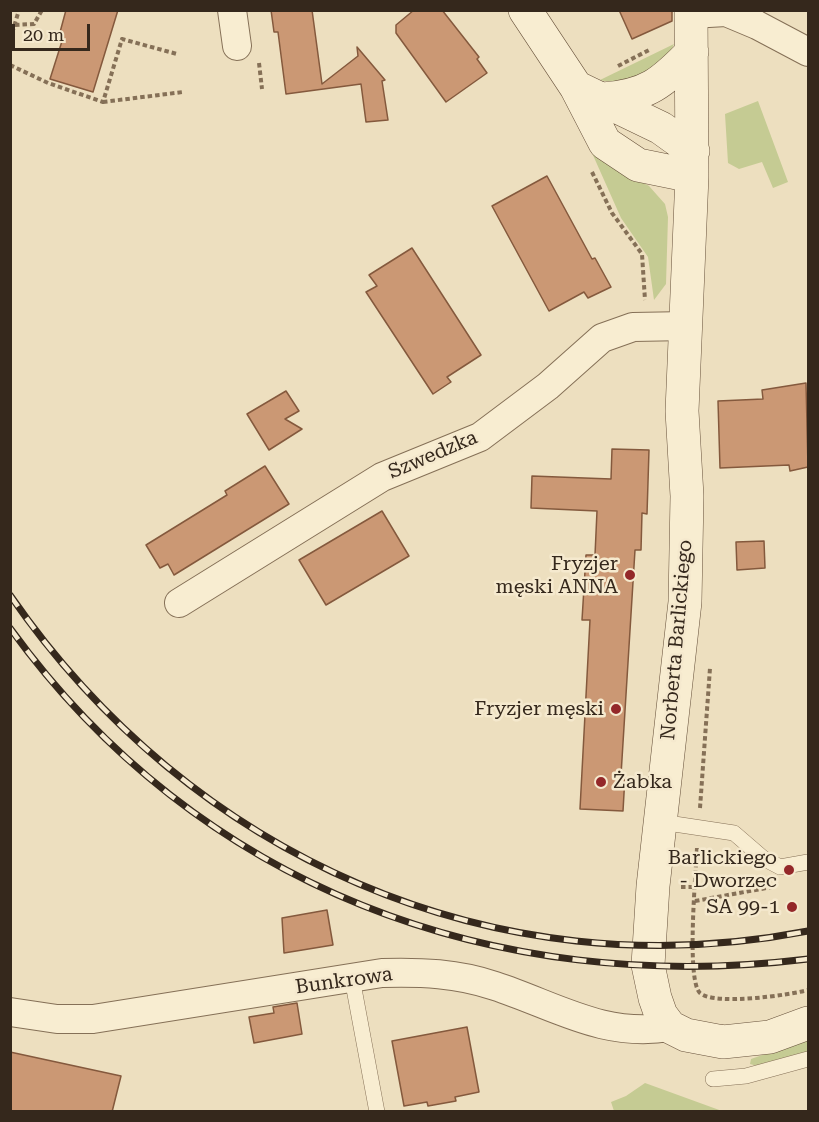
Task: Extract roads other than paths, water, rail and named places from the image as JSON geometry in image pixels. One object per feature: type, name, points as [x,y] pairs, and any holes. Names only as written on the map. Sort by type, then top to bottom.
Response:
[{"type":"street","points":[[232,10],[237,46]]},
{"type":"street","points":[[525,10],[590,93],[605,143],[623,157],[659,171],[693,164],[661,128],[590,93]]},
{"type":"street","points":[[691,12],[726,12],[757,25],[808,52]]},
{"type":"street","name":"Norberta Barlickiego","points":[[670,1027],[661,1015],[654,998],[648,965],[652,886],[685,602],[687,496],[682,411],[693,164],[691,12]]},
{"type":"street","points":[[590,93],[630,97],[654,88],[692,52]]},
{"type":"street","name":"Szwedzka","points":[[179,603],[382,477],[480,437],[548,387],[602,338],[622,329],[687,326]]},
{"type":"street","name":"Bunkrowa","points":[[10,1012],[57,1019],[93,1019],[382,973],[458,975],[496,986],[597,1025],[649,1030],[670,1027]]},
{"type":"street","points":[[670,1027],[703,1041],[723,1042],[770,1037],[808,1023]]},
{"type":"lane","points":[[661,822],[734,833],[763,858],[780,867],[808,862]]},
{"type":"lane","points":[[352,978],[377,1112]]},
{"type":"lane","points":[[713,1079],[746,1076],[808,1059]]},
{"type":"railway","points":[[10,595],[83,687],[166,766],[259,832],[359,884],[465,920],[576,941],[691,945],[808,931]]},
{"type":"railway","points":[[10,628],[85,718],[170,795],[263,857],[362,905],[468,940],[578,960],[692,966],[808,959]]},
{"type":"place","name":"Fryzjer męski ANNA","points":[[630,575]]},
{"type":"place","name":"Fryzjer męski","points":[[616,709]]},
{"type":"place","name":"Żabka","points":[[601,782]]},
{"type":"place","name":"Barlickiego - Dworzec","points":[[789,870]]},
{"type":"place","name":"SA 99-1","points":[[792,907]]}]
